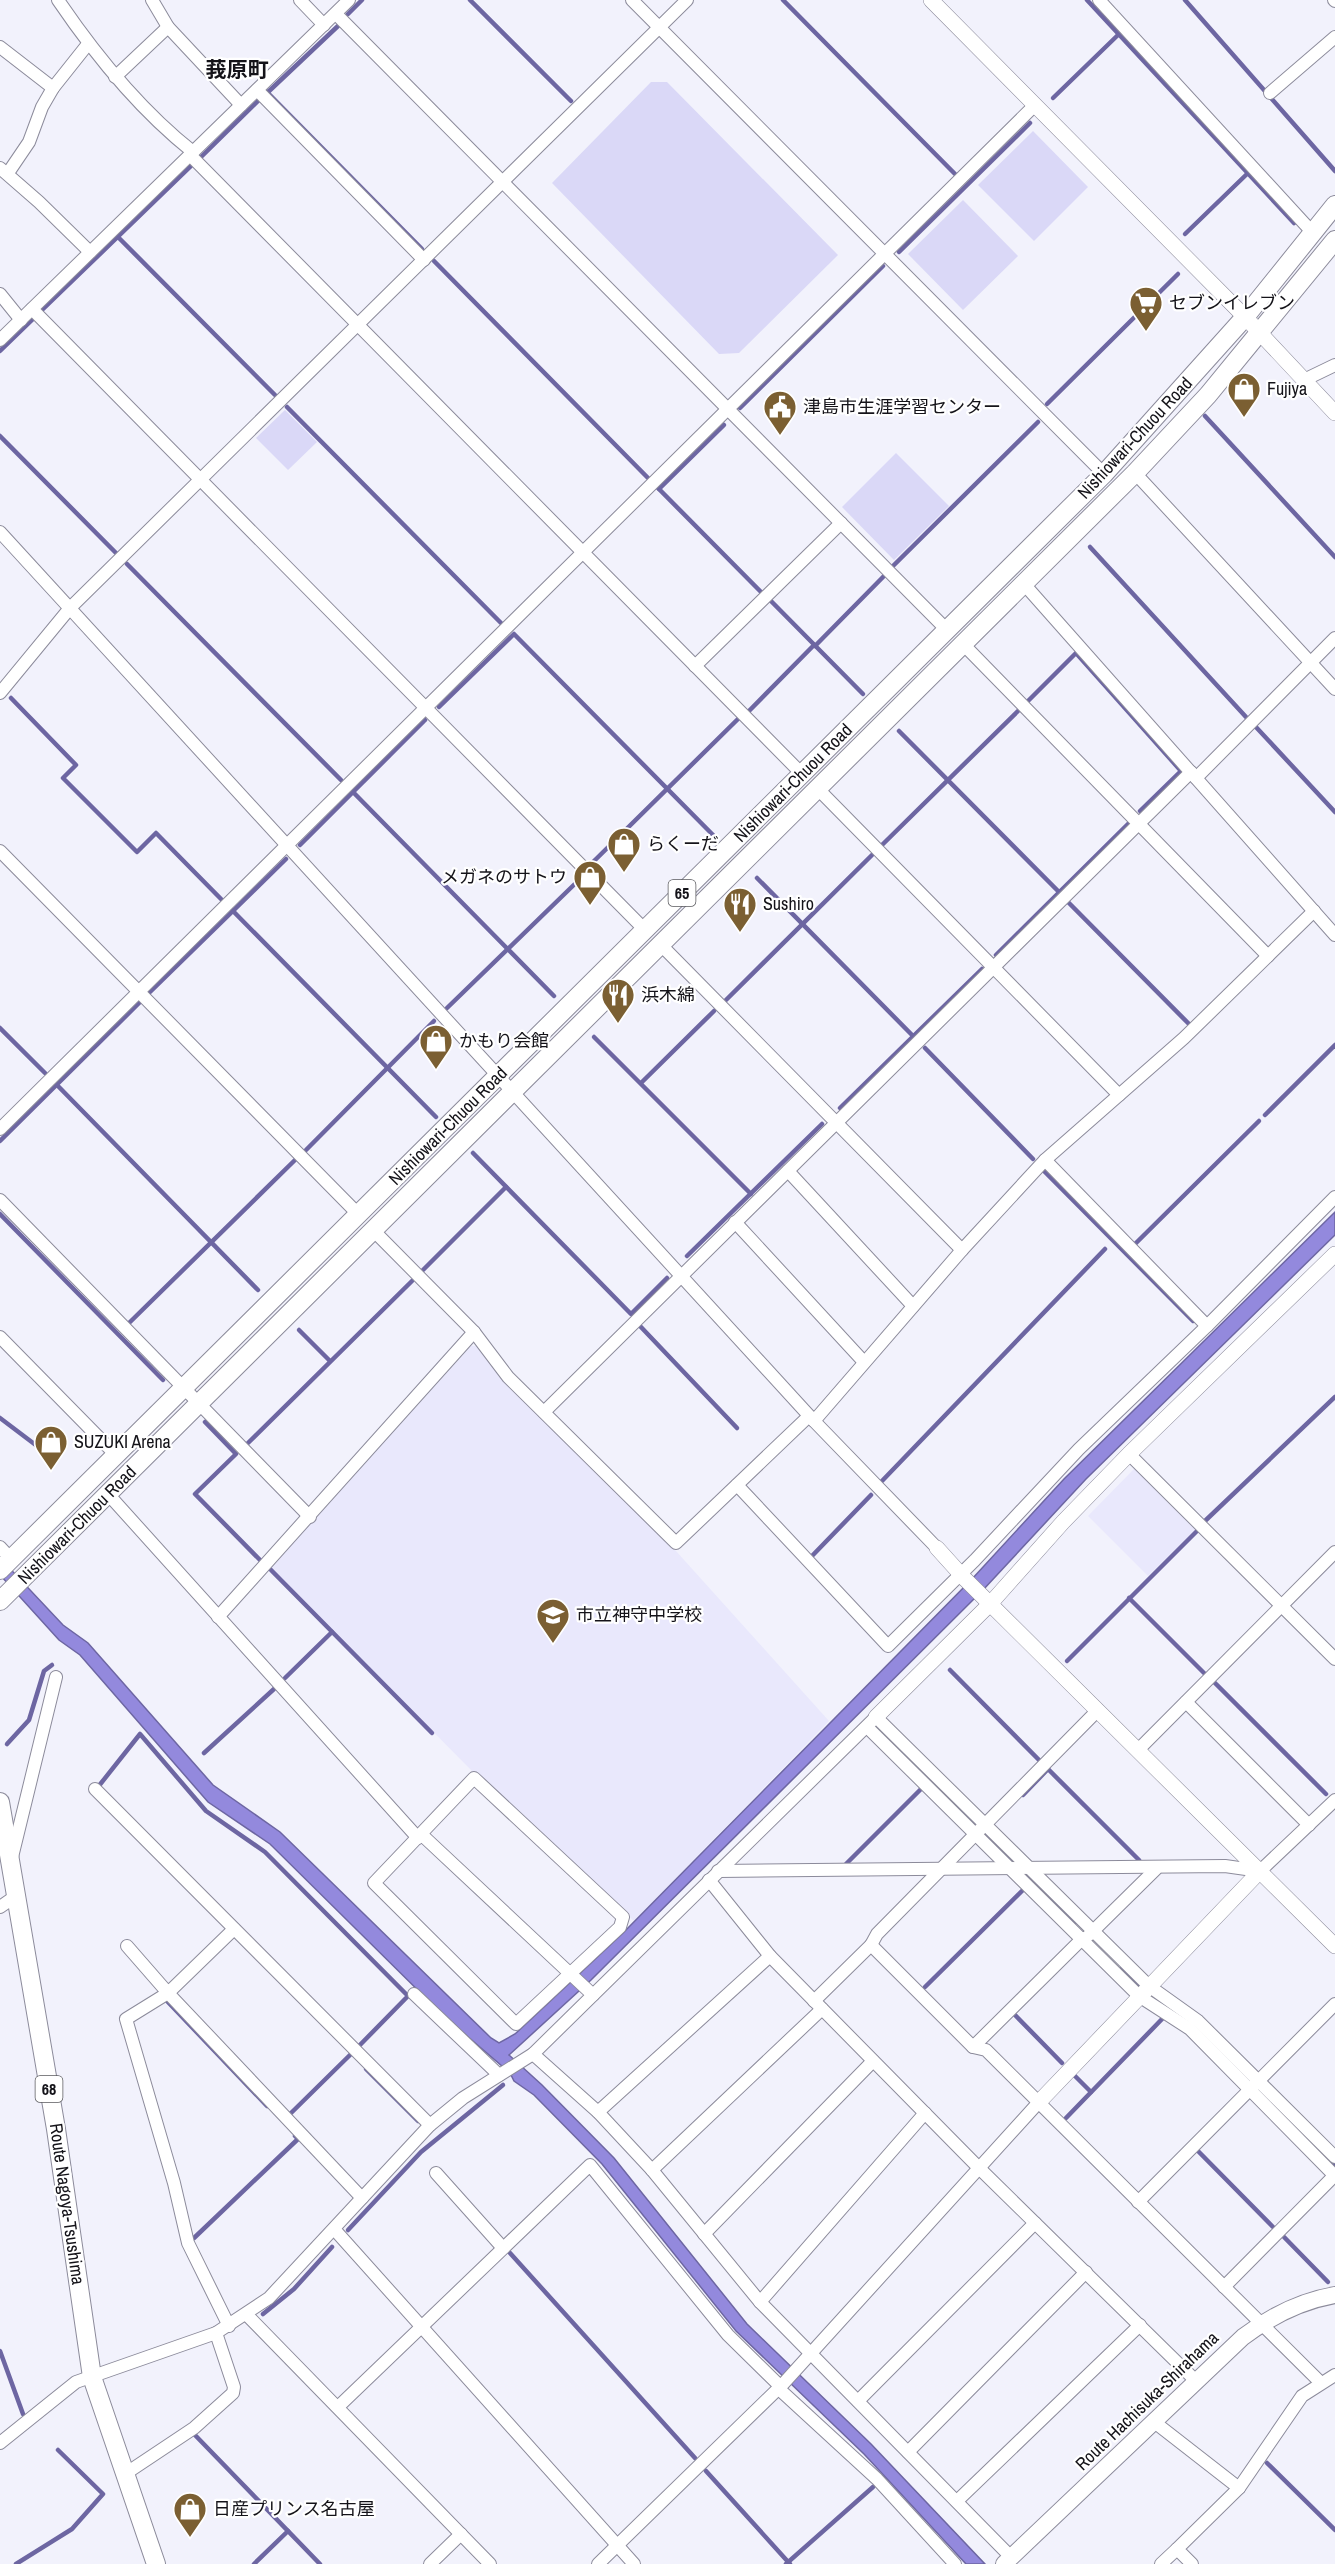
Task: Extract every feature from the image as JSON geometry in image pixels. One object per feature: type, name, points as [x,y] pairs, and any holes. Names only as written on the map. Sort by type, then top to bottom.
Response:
[{"type":"main road","name":"Nishiowari-Chuou Road","points":[[5,1559],[186,1387],[1104,474],[1245,317],[1335,205]]},
{"type":"main road","name":"Nishiowari-Chuou Road","points":[[11,1590],[1135,473],[1208,395],[1332,249]]},
{"type":"main road","name":"Route Nagoya-Tsushima","points":[[0,1802],[56,2129],[92,2377],[156,2564]]},
{"type":"main road","name":"Route Hachisuka-Shirahama","points":[[1008,2561],[1195,2380],[1261,2324],[1299,2304],[1335,2295]]},
{"type":"street","points":[[58,0],[88,44],[115,77],[802,774]]},
{"type":"street","points":[[152,0],[168,27],[241,105]]},
{"type":"street","points":[[300,0],[324,25]]},
{"type":"street","points":[[0,340],[349,0]]},
{"type":"street","points":[[632,0],[883,255],[1104,474]]},
{"type":"street","points":[[0,693],[70,608],[687,0]]},
{"type":"street","points":[[932,0],[1261,333],[1335,413]]},
{"type":"street","points":[[1100,0],[1313,233]]},
{"type":"street","points":[[336,14],[947,630]]},
{"type":"street","points":[[115,77],[168,27]]},
{"type":"street","points":[[1270,93],[1335,37]]},
{"type":"street","points":[[88,44],[53,88],[42,107],[29,142],[4,171],[90,252]]},
{"type":"street","points":[[0,47],[53,88]]},
{"type":"street","points":[[257,90],[424,260]]},
{"type":"street","points":[[0,1129],[1035,105]]},
{"type":"street","points":[[0,294],[21,320]]},
{"type":"street","points":[[32,309],[645,930]]},
{"type":"street","points":[[1304,380],[1335,365]]},
{"type":"street","points":[[1135,473],[1335,689]]},
{"type":"street","points":[[695,666],[841,523]]},
{"type":"street","points":[[0,532],[811,1419],[987,1601],[1335,1946]]},
{"type":"street","points":[[1024,584],[1335,935]]},
{"type":"street","points":[[544,1412],[1138,823],[1193,775],[1335,638]]},
{"type":"street","points":[[963,644],[1268,956]]},
{"type":"street","points":[[818,789],[1119,1095]]},
{"type":"street","points":[[0,851],[359,1215]]},
{"type":"street","points":[[373,1230],[474,1332],[508,1377],[676,1543],[811,1419],[1045,1160],[1184,1038],[1314,911]]},
{"type":"street","points":[[661,945],[962,1250]]},
{"type":"street","points":[[1045,1160],[1207,1326]]},
{"type":"street","points":[[788,1171],[913,1306]]},
{"type":"street","points":[[737,1485],[888,1646],[964,1576],[1079,1449],[1207,1326],[1335,1197]]},
{"type":"street","points":[[0,1200],[186,1387],[310,1517]]},
{"type":"street","points":[[735,1222],[864,1362]]},
{"type":"street","points":[[0,2443],[76,2382],[216,2333],[247,2315],[269,2298],[430,2125],[463,2098],[533,2054],[591,1992],[871,1722],[1129,1454],[1334,1257]]},
{"type":"street","points":[[219,1617],[474,1332]]},
{"type":"street","points":[[0,1337],[116,1455]]},
{"type":"street","points":[[1129,1454],[1335,1659]]},
{"type":"street","points":[[108,1494],[420,1837],[591,1992]]},
{"type":"street","points":[[1138,1750],[1335,1552]]},
{"type":"street","points":[[11,1862],[26,1811],[56,1677]]},
{"type":"street","points":[[1186,1702],[1309,1825]]},
{"type":"street","points":[[652,2170],[818,2005],[871,1945],[877,1934],[1098,1710]]},
{"type":"street","points":[[871,1722],[985,1824],[1029,1869],[1088,1936]]},
{"type":"street","points":[[871,1722],[1011,1869],[1088,1936],[1144,1991],[1335,2157]]},
{"type":"street","points":[[474,1779],[623,1917],[620,1927],[573,1974],[516,2024],[374,1883],[420,1837],[474,1779]]},
{"type":"street","points":[[95,1789],[430,2125]]},
{"type":"street","points":[[598,2564],[781,2387],[1039,2102],[1260,1871],[1335,1800]]},
{"type":"street","points":[[718,1871],[1156,1869],[1225,1866],[1260,1871]]},
{"type":"street","points":[[974,2047],[1156,1869]]},
{"type":"street","points":[[709,1880],[770,1956],[978,2167],[1195,2380]]},
{"type":"street","points":[[0,1907],[16,1896]]},
{"type":"street","points":[[229,2326],[188,2243],[174,2183],[126,2019],[168,1993],[234,1929]]},
{"type":"street","points":[[871,1945],[974,2047],[986,2050],[1320,2382]]},
{"type":"street","points":[[128,1946],[168,1993],[362,2198]]},
{"type":"street","points":[[598,2112],[770,1956]]},
{"type":"street","points":[[414,1994],[502,2074]]},
{"type":"street","points":[[1138,2202],[1335,2004]]},
{"type":"street","points":[[533,2054],[598,2112],[652,2170],[760,2302],[957,2501],[1008,2561]]},
{"type":"street","points":[[704,2234],[873,2061]]},
{"type":"street","points":[[1224,2287],[1335,2176],[1254,2086]]},
{"type":"street","points":[[760,2302],[925,2113]]},
{"type":"street","points":[[339,2406],[590,2165],[728,2335],[877,2480],[955,2564]]},
{"type":"street","points":[[436,2173],[503,2248]]},
{"type":"street","points":[[858,2401],[1035,2223]]},
{"type":"street","points":[[334,2229],[634,2564]]},
{"type":"street","points":[[908,2452],[1086,2272]]},
{"type":"street","points":[[247,2315],[334,2406],[339,2406],[490,2564]]},
{"type":"street","points":[[957,2501],[1140,2325]]},
{"type":"street","points":[[125,2474],[194,2428],[233,2392],[234,2387],[216,2333]]},
{"type":"street","points":[[1161,2564],[1239,2488],[1302,2396],[1320,2382],[1335,2375]]},
{"type":"street","points":[[1153,2421],[1239,2488]]},
{"type":"street","points":[[430,2564],[462,2534]]},
{"type":"street","points":[[1177,2549],[1192,2564]]},
{"type":"shaded area","points":[[651,82],[667,82],[838,255],[739,353],[719,354],[552,183]]},
{"type":"shaded area","points":[[1033,131],[1088,187],[1034,241],[978,185]]},
{"type":"shaded area","points":[[963,200],[1018,256],[963,310],[908,254]]},
{"type":"shaded area","points":[[285,410],[317,442],[288,470],[256,438]]},
{"type":"shaded area","points":[[896,453],[949,506],[894,560],[842,507]]},
{"type":"shaded area","points":[[1335,1212],[1335,1235],[1086,1479],[983,1590],[591,1980],[509,2055],[614,2158],[747,2324],[871,2444],[985,2564],[966,2564],[864,2454],[736,2331],[602,2164],[534,2095],[514,2081],[510,2073],[446,2018],[270,1844],[208,1802],[80,1655],[59,1640],[0,1575],[0,1558],[63,1625],[88,1643],[213,1785],[280,1832],[491,2038],[499,2043],[515,2034],[623,1933],[972,1579],[1064,1479]]},
{"type":"shaded area","name":"市立神守中学校","points":[[471,1346],[479,1346],[504,1380],[676,1551],[829,1721],[634,1921],[473,1772],[271,1568]]},
{"type":"shaded area","points":[[1135,1468],[1197,1528],[1148,1576],[1088,1516]]},
{"type":"waterway","points":[[348,14],[362,0]]},
{"type":"waterway","points":[[470,0],[571,101]]},
{"type":"waterway","points":[[783,0],[955,174]]},
{"type":"waterway","points":[[1087,0],[1294,223]]},
{"type":"waterway","points":[[1185,0],[1335,171]]},
{"type":"waterway","points":[[267,93],[338,26]]},
{"type":"waterway","points":[[1053,98],[1119,34]]},
{"type":"waterway","points":[[267,92],[422,249]]},
{"type":"waterway","points":[[200,158],[259,100]]},
{"type":"waterway","points":[[899,252],[1030,123]]},
{"type":"waterway","points":[[41,311],[191,166]]},
{"type":"waterway","points":[[1185,234],[1248,173]]},
{"type":"waterway","points":[[118,237],[275,395]]},
{"type":"waterway","points":[[434,261],[648,478]]},
{"type":"waterway","points":[[740,408],[883,266]]},
{"type":"waterway","points":[[1047,404],[1178,274]]},
{"type":"waterway","points":[[0,351],[33,319]]},
{"type":"waterway","points":[[287,407],[501,623]]},
{"type":"waterway","points":[[1205,416],[1335,557]]},
{"type":"waterway","points":[[893,566],[1038,422]]},
{"type":"waterway","points":[[659,489],[724,425]]},
{"type":"waterway","points":[[0,436],[116,553]]},
{"type":"waterway","points":[[657,487],[762,593]]},
{"type":"waterway","points":[[1090,547],[1246,717]]},
{"type":"waterway","points":[[127,564],[341,780]]},
{"type":"waterway","points":[[815,646],[884,576]]},
{"type":"waterway","points":[[770,600],[863,694]]},
{"type":"waterway","points":[[439,707],[514,634],[714,836]]},
{"type":"waterway","points":[[748,712],[814,645]]},
{"type":"waterway","points":[[1026,703],[1076,653],[1181,771],[1140,811]]},
{"type":"waterway","points":[[11,698],[76,765],[63,778],[137,852],[156,833],[221,899]]},
{"type":"waterway","points":[[882,845],[1019,710]]},
{"type":"waterway","points":[[589,866],[739,718]]},
{"type":"waterway","points":[[300,845],[425,720]]},
{"type":"waterway","points":[[1255,726],[1335,812]]},
{"type":"waterway","points":[[899,731],[1059,892]]},
{"type":"waterway","points":[[353,792],[554,996]]},
{"type":"waterway","points":[[996,955],[1128,824]]},
{"type":"waterway","points":[[726,1000],[872,855]]},
{"type":"waterway","points":[[150,992],[286,859]]},
{"type":"waterway","points":[[447,1008],[583,876]]},
{"type":"waterway","points":[[757,878],[913,1036]]},
{"type":"waterway","points":[[1068,902],[1189,1024]]},
{"type":"waterway","points":[[232,910],[436,1117]]},
{"type":"waterway","points":[[840,1108],[982,969]]},
{"type":"waterway","points":[[0,1141],[140,1002]]},
{"type":"waterway","points":[[641,1083],[714,1011]]},
{"type":"waterway","points":[[306,1150],[434,1021]]},
{"type":"waterway","points":[[0,1028],[45,1073]]},
{"type":"waterway","points":[[594,1037],[751,1194]]},
{"type":"waterway","points":[[1265,1115],[1335,1045]]},
{"type":"waterway","points":[[925,1048],[1033,1159]]},
{"type":"waterway","points":[[57,1085],[258,1290]]},
{"type":"waterway","points":[[1134,1245],[1259,1121]]},
{"type":"waterway","points":[[687,1256],[822,1124]]},
{"type":"waterway","points":[[473,1153],[631,1314],[667,1278]]},
{"type":"waterway","points":[[128,1324],[295,1160]]},
{"type":"waterway","points":[[1044,1171],[1193,1321]]},
{"type":"waterway","points":[[423,1270],[506,1187]]},
{"type":"waterway","points":[[0,1214],[163,1380]]},
{"type":"waterway","points":[[882,1481],[1105,1249]]},
{"type":"waterway","points":[[248,1443],[412,1281]]},
{"type":"waterway","points":[[640,1326],[737,1428]]},
{"type":"waterway","points":[[299,1330],[330,1361]]},
{"type":"waterway","points":[[1206,1520],[1335,1397]]},
{"type":"waterway","points":[[0,1418],[41,1449]]},
{"type":"waterway","points":[[205,1422],[236,1454],[195,1494],[261,1561]]},
{"type":"waterway","points":[[812,1556],[871,1495]]},
{"type":"waterway","points":[[1067,1661],[1197,1531]]},
{"type":"waterway","points":[[271,1570],[432,1733]]},
{"type":"waterway","points":[[1129,1598],[1205,1674]]},
{"type":"waterway","points":[[285,1678],[332,1632]]},
{"type":"waterway","points":[[7,1744],[29,1720],[44,1671],[52,1665]]},
{"type":"waterway","points":[[950,1670],[1040,1761]]},
{"type":"waterway","points":[[1215,1683],[1326,1794]]},
{"type":"waterway","points":[[204,1753],[274,1689]]},
{"type":"waterway","points":[[879,1729],[1076,1922]]},
{"type":"waterway","points":[[98,1787],[140,1734],[206,1811],[265,1852],[408,1996],[357,2048]]},
{"type":"waterway","points":[[1048,1769],[1139,1860]]},
{"type":"waterway","points":[[1023,1795],[1048,1769]]},
{"type":"waterway","points":[[846,1864],[922,1788]]},
{"type":"waterway","points":[[925,1987],[1025,1888]]},
{"type":"waterway","points":[[1122,1968],[1160,2003]]},
{"type":"waterway","points":[[167,2001],[267,2106]]},
{"type":"waterway","points":[[1015,2015],[1062,2063]]},
{"type":"waterway","points":[[1066,2118],[1163,2018]]},
{"type":"waterway","points":[[289,2115],[351,2054]]},
{"type":"waterway","points":[[366,2069],[418,2121]]},
{"type":"waterway","points":[[1074,2075],[1091,2092]]},
{"type":"waterway","points":[[1243,2075],[1335,2166]]},
{"type":"waterway","points":[[348,2230],[421,2152],[503,2085]]},
{"type":"waterway","points":[[194,2238],[298,2139],[295,2136]]},
{"type":"waterway","points":[[1198,2151],[1273,2227]]},
{"type":"waterway","points":[[1284,2237],[1328,2282]]},
{"type":"waterway","points":[[263,2314],[294,2289],[332,2247]]},
{"type":"waterway","points":[[510,2253],[695,2458]]},
{"type":"waterway","points":[[0,2351],[23,2414]]},
{"type":"waterway","points":[[194,2434],[320,2564]]},
{"type":"waterway","points":[[16,2564],[72,2529],[103,2494],[58,2450]]},
{"type":"waterway","points":[[1267,2463],[1335,2530]]},
{"type":"waterway","points":[[706,2471],[790,2564]]},
{"type":"waterway","points":[[786,2564],[873,2487]]},
{"type":"waterway","points":[[254,2564],[288,2531]]},
{"type":"place","name":"セブンイレブン","points":[[1146,332]]},
{"type":"place","name":"Fujiya","points":[[1244,418]]},
{"type":"place","name":"津島市生涯学習センター","points":[[780,436]]},
{"type":"place","name":"らくーだ","points":[[624,873]]},
{"type":"place","name":"メガネのサトウ","points":[[590,906]]},
{"type":"place","name":"Sushiro","points":[[740,933]]},
{"type":"place","name":"浜木綿","points":[[618,1024]]},
{"type":"place","name":"かもり会館","points":[[436,1070]]},
{"type":"place","name":"SUZUKI Arena","points":[[51,1471]]},
{"type":"place","name":"市立神守中学校","points":[[553,1644]]},
{"type":"place","name":"日産プリンス名古屋","points":[[190,2538]]},
{"type":"district","name":"莪原町","points":[[237,70]]}]
